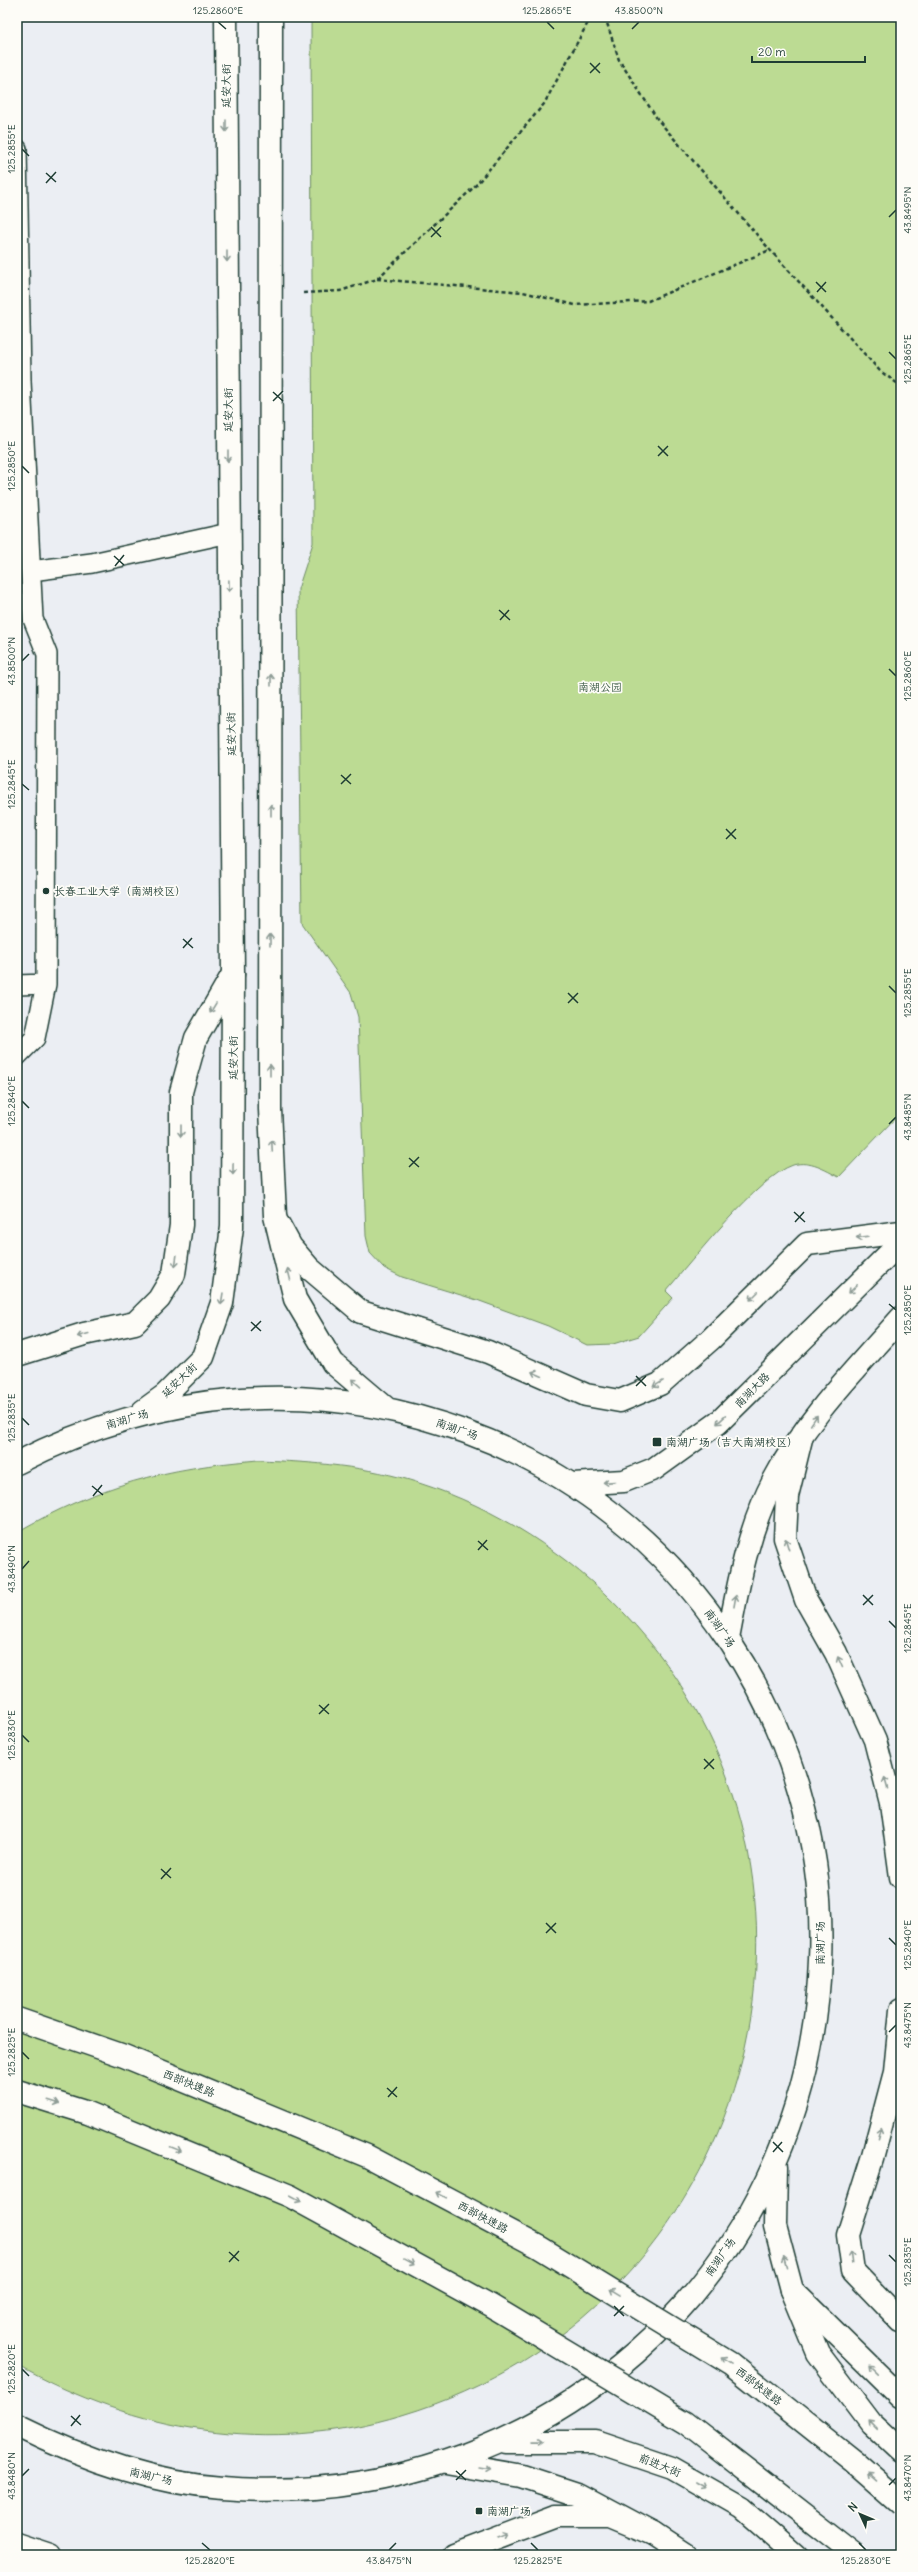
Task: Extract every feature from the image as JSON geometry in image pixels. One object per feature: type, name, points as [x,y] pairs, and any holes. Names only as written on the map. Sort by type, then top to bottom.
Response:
[{"type":"main road","name":"延安大街","points":[[136,1415],[165,1395],[203,1357],[222,1303],[232,1227],[233,974],[226,17]]},
{"type":"main road","points":[[271,17],[270,1109],[275,1216],[295,1299],[333,1363],[386,1408]]},
{"type":"main road","points":[[17,1355],[84,1334],[135,1323],[160,1299],[174,1274],[181,1225],[181,1092],[196,1038],[233,974]]},
{"type":"main road","points":[[275,1216],[291,1247],[309,1268],[361,1312],[488,1352],[586,1395],[620,1401],[660,1384],[711,1339],[807,1244],[901,1232]]},
{"type":"main road","name":"南湖大路","points":[[573,1484],[624,1481],[654,1469],[718,1423],[901,1242]]},
{"type":"main road","points":[[728,1639],[743,1558],[774,1480],[822,1407],[901,1318]]},
{"type":"main road","name":"南湖广场","points":[[17,1463],[53,1445],[136,1415],[217,1400],[273,1397],[330,1400],[386,1408],[441,1423],[494,1442],[573,1484],[636,1533],[677,1572],[713,1616],[744,1662],[771,1713],[792,1766],[808,1821],[817,1878],[821,1935],[819,1993],[810,2050],[796,2106],[776,2160],[751,2211],[720,2260],[668,2321],[643,2346],[599,2383],[550,2415],[499,2442],[446,2463],[390,2478],[333,2487],[275,2490],[218,2488],[161,2479],[105,2464],[52,2444],[17,2426]]},
{"type":"main road","points":[[801,1439],[787,1496],[785,1538],[806,1600],[836,1653],[875,1740],[891,1802],[899,1842],[901,1877]]},
{"type":"main road","points":[[901,2010],[895,2072],[872,2159],[848,2235],[853,2271],[880,2301],[901,2320]]},
{"type":"main road","name":"西部快速路","points":[[17,2019],[124,2056],[367,2156],[539,2247],[731,2364],[853,2461],[901,2503]]},
{"type":"main road","points":[[17,2091],[88,2112],[290,2196],[491,2306],[686,2423],[856,2555]]},
{"type":"main road","points":[[776,2160],[775,2226],[792,2290],[818,2353],[871,2423],[901,2451]]},
{"type":"main road","points":[[792,2290],[901,2397]]},
{"type":"main road","name":"前进大街","points":[[499,2442],[595,2442],[672,2468],[742,2508],[796,2555]]},
{"type":"main road","points":[[446,2463],[522,2476],[580,2495],[653,2534],[685,2555]]},
{"type":"main road","points":[[453,2555],[556,2516],[610,2516],[653,2534]]},
{"type":"main road","points":[[17,2544],[50,2555]]},
{"type":"lane","points":[[17,149],[21,381],[31,571],[25,619],[47,654],[46,984],[36,1038],[17,1056]]},
{"type":"lane","points":[[31,571],[92,563],[229,534]]},
{"type":"lane","points":[[17,985],[46,984]]},
{"type":"path","points":[[377,279],[476,185],[544,104],[591,17]]},
{"type":"path","points":[[605,17],[619,60],[658,120],[770,250],[880,371],[901,386]]},
{"type":"path","points":[[271,294],[340,291],[377,279],[523,292],[575,305],[648,301],[770,250]]},
{"type":"green space","name":"南湖公园","points":[[311,17],[901,17],[901,1112],[839,1177],[817,1166],[799,1164],[793,1165],[779,1172],[762,1185],[726,1221],[666,1291],[673,1298],[639,1336],[613,1344],[587,1345],[548,1326],[477,1300],[402,1277],[384,1268],[370,1253],[366,1236],[358,1017],[351,993],[302,923],[298,589],[313,543]]},
{"type":"green space","points":[[258,1460],[299,1462],[360,1469],[399,1477],[448,1493],[530,1535],[579,1571],[624,1613],[701,1720],[745,1836],[756,1956],[738,2075],[691,2186],[619,2284],[522,2362],[402,2415],[352,2427],[303,2433],[254,2434],[205,2430],[156,2421],[109,2407],[62,2388],[17,2365],[17,1532],[76,1502],[133,1481],[193,1468]]},
{"type":"place","name":"长春工业大学（南湖校区）","points":[[46,891]]},
{"type":"place","name":"南湖广场（吉大南湖校区）","points":[[657,1442]]},
{"type":"place","name":"南湖广场","points":[[479,2511]]}]
